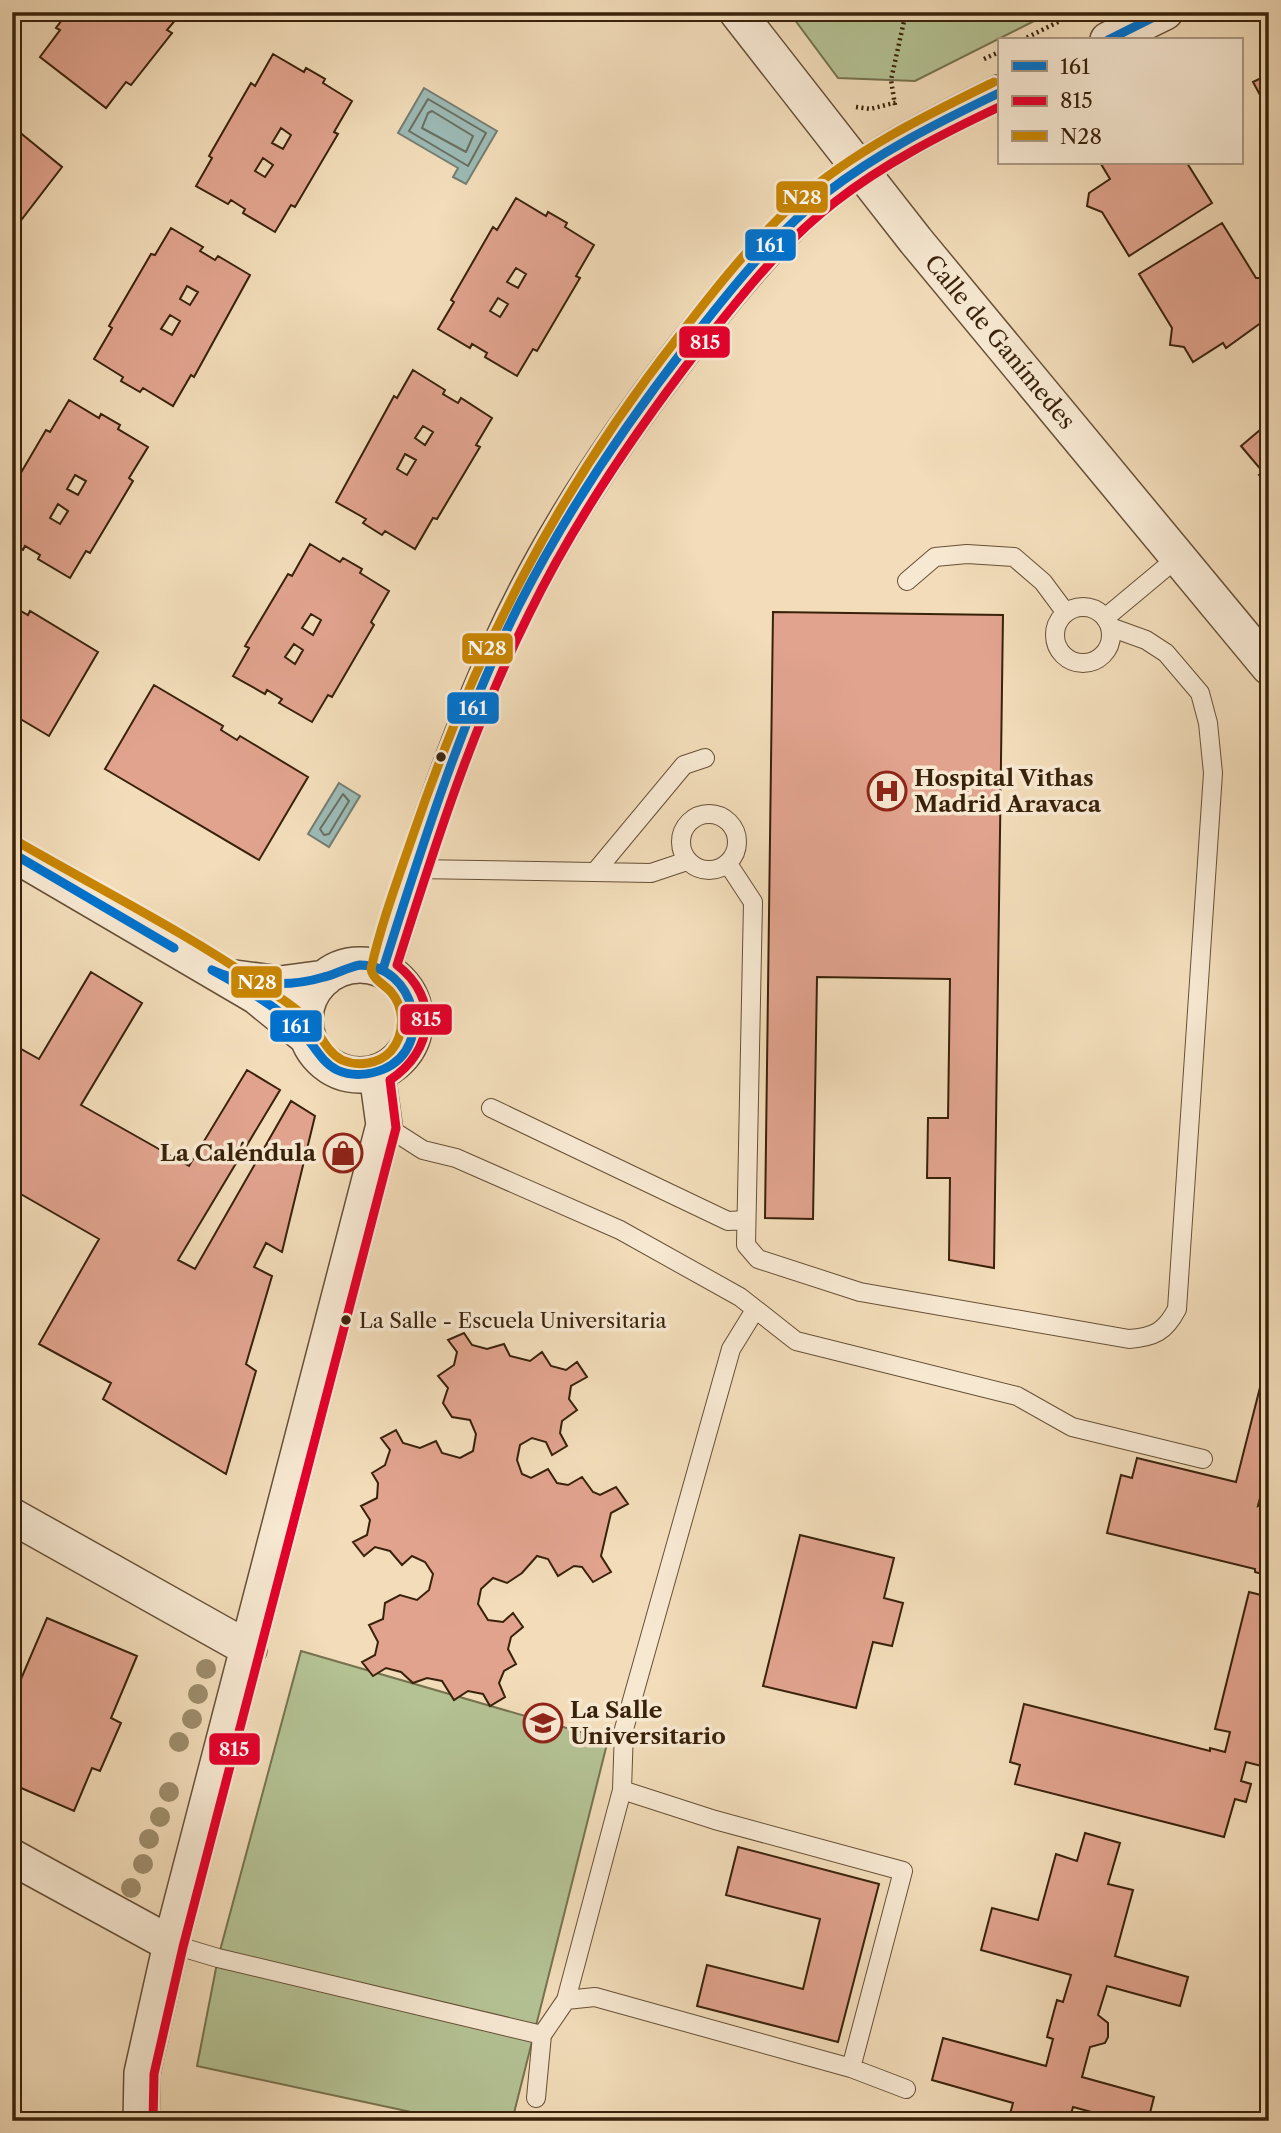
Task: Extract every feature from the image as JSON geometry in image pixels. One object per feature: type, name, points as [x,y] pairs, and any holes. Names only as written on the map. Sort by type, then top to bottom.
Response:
[{"type":"street","name":"Calle de Ganímedes","points":[[737,12],[860,171],[1269,667]]},
{"type":"street","points":[[1112,38],[1165,12]]},
{"type":"street","points":[[383,969],[455,755],[501,643],[582,497],[635,416],[714,310],[805,211],[916,134],[998,93]]},
{"type":"street","points":[[12,853],[256,996],[308,1038]]},
{"type":"street","points":[[219,974],[281,984],[325,978],[353,965],[383,969],[397,978],[415,1007],[416,1024],[404,1055],[377,1074],[360,1076],[343,1073],[328,1066],[315,1053],[305,1022],[307,1005],[314,990],[325,978]]},
{"type":"street","points":[[141,2121],[142,2073],[171,1944],[384,1125],[377,1074]]},
{"type":"street","points":[[12,1516],[249,1649]]},
{"type":"street","points":[[12,1857],[171,1944]]},
{"type":"lane","points":[[906,581],[935,557],[967,554],[1014,557],[1042,582],[1066,613]]},
{"type":"lane","points":[[1108,622],[1177,558]]},
{"type":"lane","points":[[728,864],[753,902],[746,1245],[758,1259],[860,1292],[1129,1339],[1151,1337],[1168,1327],[1177,1309],[1213,773],[1208,723],[1200,693],[1166,653],[1086,607],[1066,613],[1059,621],[1056,642],[1069,659],[1090,662],[1100,657],[1111,638],[1108,622]]},
{"type":"lane","points":[[595,872],[684,765],[705,758]]},
{"type":"lane","points":[[711,813],[721,816],[736,833],[737,844],[728,864],[707,870],[687,861],[682,851],[683,829],[690,820],[711,813]]},
{"type":"lane","points":[[415,869],[651,873],[687,861]]},
{"type":"lane","points":[[491,1108],[728,1221],[746,1220]]},
{"type":"lane","points":[[384,1125],[424,1150],[456,1158],[620,1230],[740,1297],[796,1341],[1017,1396],[1072,1427],[1203,1459]]},
{"type":"lane","points":[[536,2098],[542,2035],[566,2000],[622,1790],[624,1730],[731,1349],[755,1310]]},
{"type":"lane","points":[[622,1790],[715,1820],[904,1871],[851,2068]]},
{"type":"lane","points":[[171,1944],[218,1958],[542,2035]]},
{"type":"lane","points":[[566,2000],[595,1997],[851,2068],[906,2089]]},
{"type":"path","points":[[906,12],[891,80],[895,104],[916,134]]},
{"type":"path","points":[[1026,38],[1078,12]]},
{"type":"path","points":[[976,64],[998,53]]},
{"type":"path","points":[[847,107],[870,109],[895,104],[906,98]]},
{"type":"green space","points":[[789,12],[1052,12],[915,81],[838,78]]},
{"type":"green space","points":[[301,1651],[608,1740],[512,2121],[453,2121],[197,2066],[218,1958]]},
{"type":"water","points":[[424,88],[497,131],[466,184],[453,177],[458,168],[398,133]]},
{"type":"water","points":[[339,783],[360,796],[329,847],[308,834]]},
{"type":"building","points":[[68,12],[182,12],[167,30],[172,33],[131,85],[126,82],[106,108],[40,57],[60,30],[56,28]]},
{"type":"building","points":[[273,54],[304,72],[306,68],[325,79],[323,83],[352,101],[334,132],[338,134],[295,207],[291,205],[275,232],[243,213],[245,209],[231,200],[228,204],[196,186],[212,158],[209,156],[251,83],[255,86]],"holes":[[[281,128],[291,135],[283,149],[272,143]],[[263,158],[273,165],[265,177],[255,171]]]},
{"type":"building","points":[[1269,74],[1269,96],[1267,92],[1260,95],[1253,82]]},
{"type":"building","points":[[12,126],[62,167],[12,232]]},
{"type":"building","points":[[1101,164],[1188,164],[1212,203],[1129,256],[1102,212],[1087,206],[1089,193],[1110,179]]},
{"type":"building","points":[[516,198],[546,216],[548,212],[567,223],[565,227],[594,245],[576,276],[580,278],[537,351],[533,349],[517,376],[485,357],[487,353],[472,344],[470,348],[438,329],[454,302],[451,300],[493,227],[497,230]],"holes":[[[516,268],[526,274],[518,288],[507,282]],[[498,298],[508,304],[500,317],[490,311]]]},
{"type":"building","points":[[1222,223],[1256,278],[1266,278],[1269,282],[1269,317],[1226,348],[1223,343],[1193,362],[1184,347],[1170,345],[1172,328],[1139,274]]},
{"type":"building","points":[[171,228],[203,247],[200,251],[215,260],[218,256],[250,275],[194,377],[191,375],[173,406],[143,388],[140,392],[121,381],[123,377],[94,359],[112,328],[109,326],[151,254],[155,255]],"holes":[[[187,286],[198,292],[190,305],[180,299]],[[170,315],[180,321],[172,335],[161,329]]]},
{"type":"building","points":[[413,370],[445,390],[443,394],[458,403],[461,398],[492,418],[476,445],[480,447],[437,519],[433,518],[415,549],[385,531],[382,535],[363,523],[366,519],[336,502],[394,396],[397,398]],"holes":[[[423,426],[433,432],[425,445],[415,438]],[[405,454],[416,460],[407,475],[397,469]]]},
{"type":"building","points":[[69,400],[99,418],[101,414],[120,425],[118,429],[148,447],[129,478],[133,481],[90,553],[86,551],[70,578],[38,559],[40,555],[25,546],[23,550],[12,544],[12,488],[46,430],[50,432]],"holes":[[[75,475],[86,481],[78,495],[67,489]],[[58,504],[68,511],[60,524],[50,518]]]},
{"type":"building","points":[[1269,415],[1269,487],[1259,475],[1263,472],[1241,446],[1267,424],[1264,419]]},
{"type":"building","points":[[310,544],[340,562],[343,558],[362,569],[360,573],[389,591],[371,622],[374,625],[332,697],[328,695],[312,722],[279,703],[282,699],[267,690],[265,694],[233,676],[249,648],[245,646],[288,574],[292,576]],"holes":[[[311,614],[321,620],[313,635],[302,628]],[[294,644],[303,650],[295,664],[285,657]]]},
{"type":"building","points":[[12,606],[28,615],[30,611],[98,652],[49,736],[12,714]]},
{"type":"building","points":[[773,612],[1003,615],[994,1268],[949,1260],[950,1178],[927,1178],[928,1118],[948,1118],[950,979],[817,977],[813,1219],[765,1218]]},
{"type":"building","points":[[154,685],[223,726],[221,730],[237,740],[240,736],[308,777],[259,860],[105,769]]},
{"type":"building","points":[[91,972],[142,1003],[81,1105],[189,1166],[247,1070],[280,1090],[178,1260],[195,1269],[291,1101],[315,1116],[282,1252],[266,1243],[254,1267],[272,1276],[246,1364],[256,1371],[226,1474],[103,1399],[111,1383],[39,1344],[99,1239],[12,1189],[12,1044],[39,1059]]},
{"type":"building","points":[[464,1333],[472,1345],[487,1349],[504,1344],[510,1356],[530,1361],[542,1352],[551,1366],[566,1370],[577,1362],[587,1377],[571,1386],[569,1399],[577,1410],[562,1421],[560,1433],[567,1446],[552,1455],[546,1442],[532,1438],[520,1445],[517,1460],[522,1474],[531,1478],[548,1469],[557,1483],[568,1485],[582,1477],[593,1492],[600,1495],[616,1487],[628,1504],[611,1513],[601,1556],[611,1572],[593,1582],[582,1567],[574,1566],[558,1576],[548,1559],[537,1556],[522,1573],[507,1583],[493,1578],[481,1589],[478,1604],[488,1620],[503,1622],[513,1613],[523,1627],[511,1637],[508,1649],[516,1664],[504,1671],[499,1683],[505,1697],[490,1706],[483,1694],[468,1691],[454,1700],[442,1681],[427,1678],[413,1683],[401,1672],[386,1668],[373,1676],[362,1662],[375,1655],[378,1642],[369,1625],[383,1619],[385,1603],[400,1595],[417,1600],[429,1590],[433,1574],[425,1562],[412,1556],[402,1565],[390,1551],[375,1547],[364,1556],[353,1542],[367,1535],[370,1520],[361,1506],[377,1498],[378,1483],[372,1473],[385,1465],[390,1450],[381,1438],[396,1430],[403,1443],[420,1448],[436,1441],[442,1453],[460,1458],[473,1451],[476,1434],[470,1420],[452,1417],[443,1403],[448,1388],[438,1376],[454,1365],[457,1352],[448,1340]]},
{"type":"building","points":[[1269,1352],[1269,1576],[1255,1572],[1255,1569],[1107,1533],[1121,1475],[1132,1478],[1137,1458],[1236,1482]],"holes":[[[1262,1490],[1267,1490],[1264,1503],[1258,1506]]]},
{"type":"building","points":[[800,1535],[894,1558],[884,1598],[903,1603],[892,1646],[873,1642],[856,1708],[763,1686]]},
{"type":"building","points":[[1269,1581],[1269,1768],[1246,1762],[1241,1781],[1251,1784],[1246,1802],[1235,1799],[1224,1837],[1015,1784],[1020,1765],[1010,1762],[1024,1704],[1210,1751],[1210,1748],[1225,1752],[1230,1732],[1215,1729],[1249,1592],[1265,1596]]},
{"type":"building","points":[[47,1618],[137,1656],[111,1718],[121,1723],[100,1771],[92,1768],[74,1811],[12,1784],[12,1700]]},
{"type":"building","points":[[1085,1833],[1120,1843],[1108,1884],[1133,1890],[1115,1956],[1188,1977],[1180,2006],[1107,1986],[1098,2015],[1108,2023],[1108,2037],[1105,2043],[1090,2047],[1082,2077],[1154,2097],[1148,2121],[1125,2121],[1073,2107],[1069,2121],[1008,2121],[1013,2103],[932,2080],[943,2038],[1046,2066],[1053,2039],[1047,2037],[1057,2000],[1063,2002],[1071,1975],[981,1950],[992,1908],[1038,1920],[1056,1854],[1077,1861]]},
{"type":"building","points":[[738,1847],[879,1884],[838,2042],[697,2006],[707,1965],[803,1989],[820,1919],[726,1895]]},
{"type":"building","points":[[368,2113],[406,2121],[367,2121]]},
{"type":"transit line","name":"161","points":[[1112,38],[1164,12]]},
{"type":"transit line","name":"N28","points":[[18,842],[175,930],[266,988],[303,1015],[332,1052],[342,1060],[368,1063],[381,1059],[396,1044],[402,1021],[396,998],[376,979],[371,969],[413,835],[464,700],[493,636],[524,574],[595,453],[706,301],[750,249],[797,201],[867,150],[994,82]]},
{"type":"transit line","name":"161","points":[[383,969],[444,784],[498,649],[556,537],[641,406],[736,284],[770,245],[826,193],[888,151],[998,94]]},
{"type":"transit line","name":"815","points":[[153,2121],[154,2074],[183,1947],[396,1128],[390,1080],[405,1068],[423,1040],[425,1008],[420,993],[411,978],[397,965],[441,831],[490,699],[547,579],[607,477],[652,412],[746,290],[797,235],[854,188],[914,150],[998,107]]},
{"type":"transit line","name":"161","points":[[12,853],[128,921]]},
{"type":"transit line","name":"161","points":[[12,853],[128,921]]},
{"type":"transit line","name":"161","points":[[128,921],[174,948]]},
{"type":"transit line","name":"161","points":[[128,921],[174,948]]},
{"type":"transit line","name":"161","points":[[360,965],[379,969],[394,978],[405,992],[412,1008],[413,1026],[410,1043],[400,1058],[384,1069],[361,1074],[349,1074],[331,1066],[288,1019],[212,970],[253,982],[282,984],[329,976],[360,965]]},
{"type":"place","name":"Hospital Vithas Madrid Aravaca","points":[[887,791]]},
{"type":"place","name":"La Caléndula","points":[[343,1153]]},
{"type":"place","name":"La Salle - Escuela Universitaria","points":[[346,1320]]},
{"type":"place","name":"La Salle Universitario","points":[[543,1723]]}]
